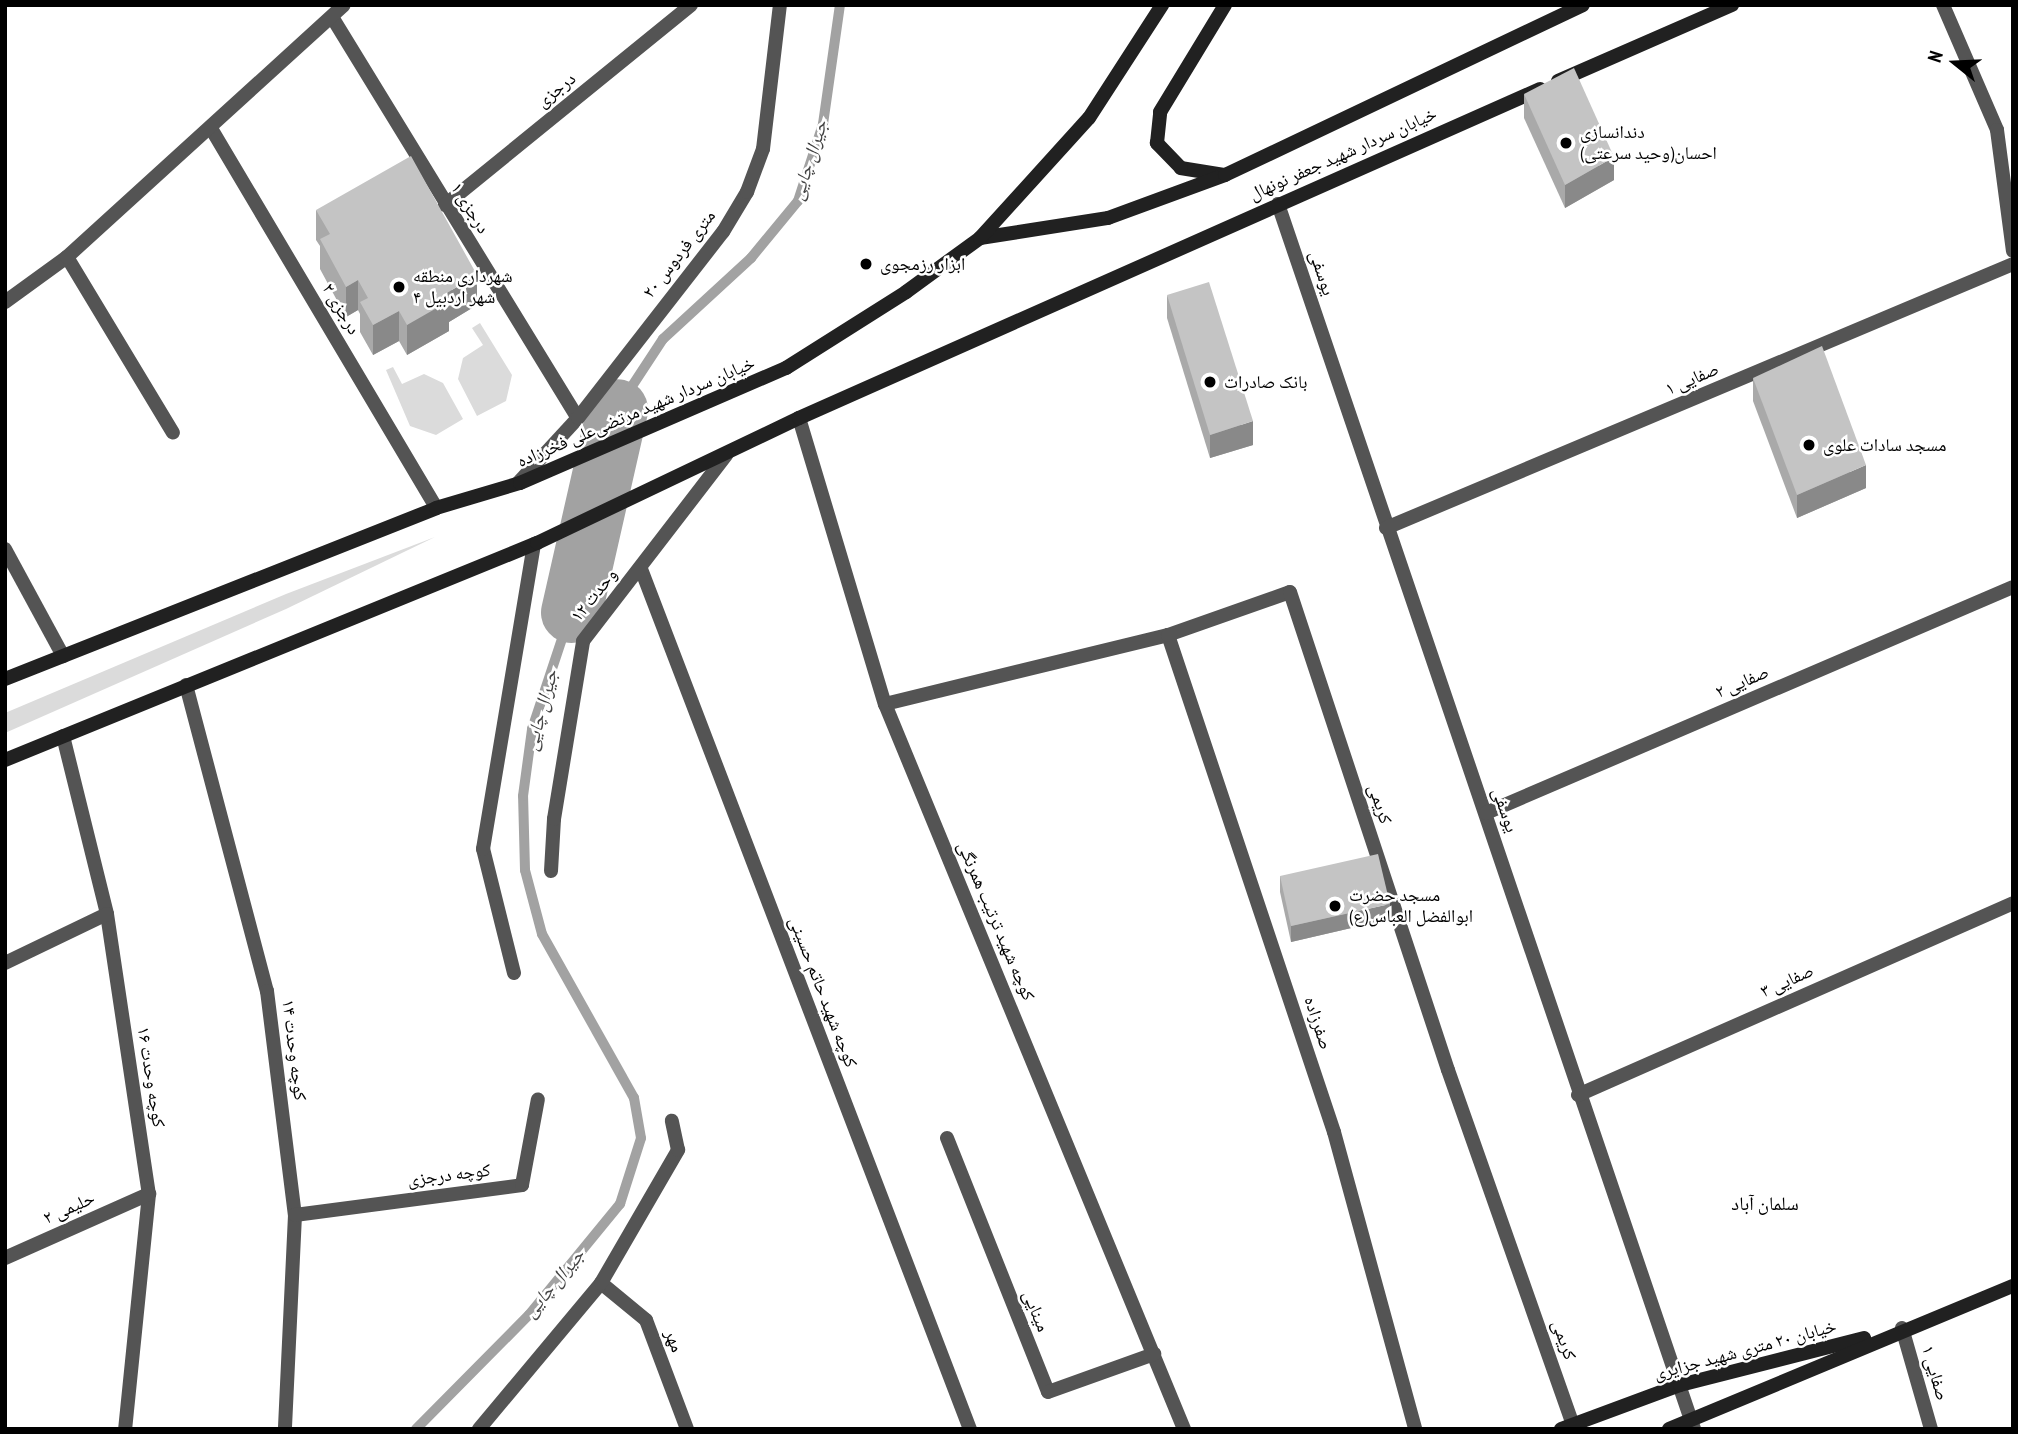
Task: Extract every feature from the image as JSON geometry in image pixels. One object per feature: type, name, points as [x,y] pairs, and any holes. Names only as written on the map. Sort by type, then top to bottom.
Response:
[{"type":"main road","name":"خیابان سردار شهید مرتضی‌علی فخرزاده","points":[[5,679],[436,508],[519,484],[662,425],[786,368],[906,292],[980,238],[1089,118],[1163,5]]},
{"type":"main road","points":[[1225,5],[1160,112],[1157,143],[1181,168],[1225,175]]},
{"type":"main road","name":"خیابان سردار شهید جعفر نونهال","points":[[980,238],[1108,218],[1225,175],[1583,5]]},
{"type":"main road","name":"خیابان سردار شهید جعفر نونهال","points":[[799,418],[1732,5]]},
{"type":"main road","points":[[5,760],[536,544],[799,418]]},
{"type":"main road","name":"خیابان ۲۰ متری شهید جزایری","points":[[1669,1429],[1693,1425],[1902,1328],[2013,1286]]},
{"type":"main road","name":"خیابان ۲۰ متری شهید جزایری","points":[[1567,1426],[1679,1385],[1902,1328]]},
{"type":"street","points":[[5,302],[67,257],[212,130],[344,5]]},
{"type":"street","name":"درجزی","points":[[445,205],[691,5]]},
{"type":"street","name":"۲۰ متری فردوس","points":[[519,484],[578,418],[723,232],[747,192],[763,149],[780,5]]},
{"type":"street","points":[[1943,5],[1997,130],[2013,251]]},
{"type":"street","name":"درجزی ۱","points":[[332,17],[578,418]]},
{"type":"street","name":"درجزی ۲","points":[[212,130],[436,508]]},
{"type":"street","name":"یوسفی","points":[[1278,204],[1386,528],[1486,813],[1577,1095],[1693,1425]]},
{"type":"street","points":[[67,257],[173,433]]},
{"type":"street","name":"صفایی ۱","points":[[1386,528],[2013,264]]},
{"type":"street","name":"کوچه شهید ترتیب همرنگی","points":[[799,418],[885,704],[1184,1429]]},
{"type":"street","name":"وحدت ۱۲","points":[[551,871],[565,737],[583,641],[726,455]]},
{"type":"street","points":[[514,973],[483,849],[536,544]]},
{"type":"street","points":[[5,549],[64,656]]},
{"type":"street","name":"کوچه شهید حاتم حسینی","points":[[641,569],[970,1429]]},
{"type":"street","name":"صفایی ۲","points":[[1486,813],[2013,587]]},
{"type":"street","name":"کریمی","points":[[885,704],[1168,635],[1290,592],[1567,1426]]},
{"type":"street","name":"صفرزاده","points":[[1168,635],[1334,1132],[1415,1429]]},
{"type":"street","name":"کوچه وحدت ۱۴","points":[[186,685],[267,991],[295,1215],[285,1429]]},
{"type":"street","name":"کوچه وحدت ۱۶","points":[[63,736],[107,914],[149,1194],[125,1429]]},
{"type":"street","name":"صفایی ۳","points":[[1577,1095],[2013,903]]},
{"type":"street","points":[[5,963],[107,914]]},
{"type":"street","name":"کوچه درجزی","points":[[295,1215],[522,1185],[538,1099]]},
{"type":"street","points":[[479,1429],[601,1283],[678,1150],[672,1121]]},
{"type":"street","name":"مینایی","points":[[947,1138],[1048,1392],[1154,1354]]},
{"type":"street","name":"حلیمی ۲","points":[[5,1258],[149,1194]]},
{"type":"street","name":"مهر","points":[[601,1283],[646,1320],[687,1429]]},
{"type":"street","name":"صفایی ۱","points":[[1902,1328],[1931,1429]]},
{"type":"shaded area","points":[[480,323],[512,375],[506,401],[477,416],[458,379],[463,358],[483,345],[472,328]]},
{"type":"shaded area","points":[[393,367],[402,384],[424,374],[443,383],[463,419],[436,435],[410,426],[386,370]]},
{"type":"shaded area","points":[[435,537],[286,609],[5,733],[5,713],[286,594]]},
{"type":"building","name":"دندانسازی احسان(وحید سرعتی)","points":[[1574,68],[1614,157],[1565,185],[1524,94]]},
{"type":"building","name":"شهرداری منطقه ۴ شهر اردبیل","points":[[411,156],[477,275],[445,294],[449,301],[407,325],[399,311],[373,325],[360,302],[368,298],[358,280],[346,287],[320,239],[330,234],[316,210]]},
{"type":"building","name":"بانک صادرات","points":[[1209,282],[1253,421],[1210,435],[1167,295]]},
{"type":"building","name":"مسجد سادات علوی","points":[[1822,346],[1866,465],[1797,495],[1753,378]]},
{"type":"building","name":"مسجد حضرت ابوالفضل العباس(ع)","points":[[1378,854],[1390,904],[1291,926],[1280,876]]},
{"type":"waterway","name":"جیرال چایی","points":[[617,409],[663,339],[751,258],[798,201],[823,124],[840,5]]},
{"type":"waterway","name":"جیرال چایی","points":[[571,612],[617,409]]},
{"type":"waterway","name":"جیرال چایی","points":[[416,1429],[529,1315],[620,1204],[641,1138],[634,1098],[542,934],[525,870],[523,796],[532,729],[571,612]]},
{"type":"place","name":"دندانسازی احسان(وحید سرعتی)","points":[[1566,143]]},
{"type":"place","name":"ابزار رزمجوی","points":[[866,264]]},
{"type":"place","name":"شهرداری منطقه ۴ شهر اردبیل","points":[[399,287]]},
{"type":"place","name":"بانک صادرات","points":[[1210,382]]},
{"type":"place","name":"مسجد سادات علوی","points":[[1809,445]]},
{"type":"place","name":"مسجد حضرت ابوالفضل العباس(ع)","points":[[1335,906]]},
{"type":"district","name":"سلمان آباد","points":[[1765,1204]]}]
